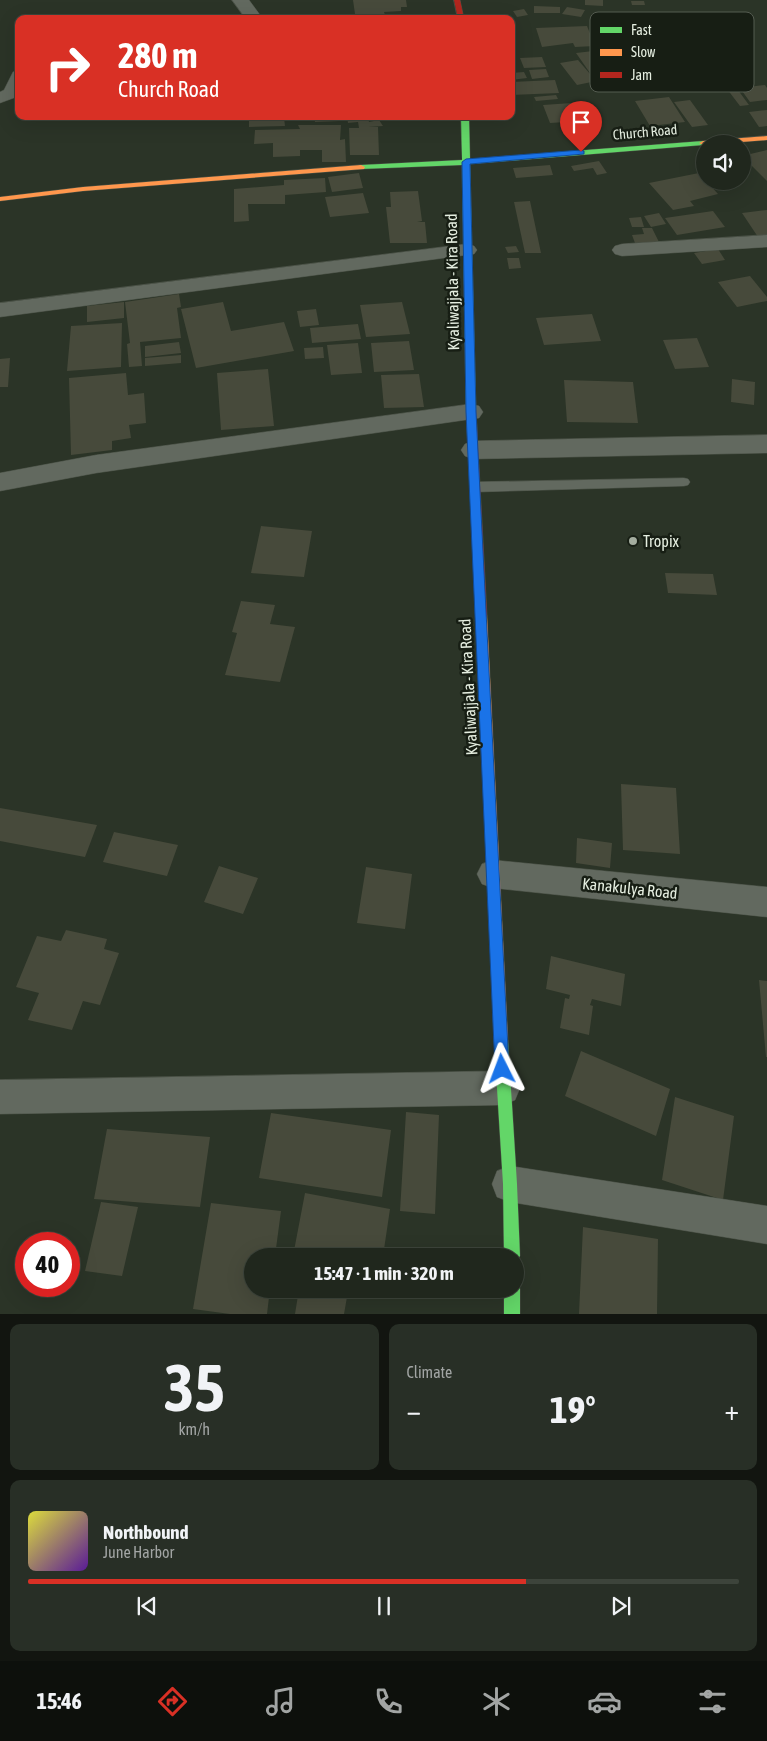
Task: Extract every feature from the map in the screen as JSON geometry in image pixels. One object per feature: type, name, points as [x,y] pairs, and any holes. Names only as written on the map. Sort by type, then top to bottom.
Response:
[{"type":"street","points":[[240,0],[252,15]]},
{"type":"street","points":[[458,0],[460,15]]},
{"type":"street","points":[[0,98],[12,93],[15,86]]},
{"type":"street","name":"Kyaliwajjala - Kira Road","points":[[465,120],[471,412],[512,1248]]},
{"type":"street","name":"Church Road","points":[[0,199],[83,189],[337,168],[466,162],[767,138]]},
{"type":"street","points":[[622,250],[767,241]]},
{"type":"street","points":[[0,310],[468,250]]},
{"type":"street","points":[[0,482],[96,464],[471,412]]},
{"type":"street","points":[[473,450],[767,444]]},
{"type":"street","name":"Kanakulya Road","points":[[493,874],[767,902]]},
{"type":"street","points":[[0,1097],[503,1088]]},
{"type":"street","points":[[510,1184],[767,1225]]},
{"type":"street","points":[[512,1298],[512,1314]]},
{"type":"lane","points":[[476,487],[684,482]]},
{"type":"building","points":[[353,0],[406,0],[407,7],[401,7],[401,11],[384,12],[385,15],[355,14]]},
{"type":"building","points":[[585,0],[603,0],[603,6],[585,5]]},
{"type":"building","points":[[631,1],[644,1],[645,5],[632,5]]},
{"type":"building","points":[[534,6],[560,7],[560,13],[534,13]]},
{"type":"building","points":[[567,7],[585,10],[581,17],[562,14]]},
{"type":"building","points":[[524,9],[528,15],[517,17],[513,11]]},
{"type":"building","points":[[587,26],[590,34],[590,46],[575,47],[573,43],[542,47],[536,28]]},
{"type":"building","points":[[590,51],[590,73],[576,53]]},
{"type":"building","points":[[542,57],[546,67],[524,68],[520,58]]},
{"type":"building","points":[[578,60],[590,74],[590,82],[577,85],[560,63]]},
{"type":"building","points":[[546,69],[549,77],[532,79],[529,70]]},
{"type":"building","points":[[524,72],[527,78],[515,80],[515,73]]},
{"type":"building","points":[[555,80],[559,93],[515,95],[515,82]]},
{"type":"building","points":[[765,85],[767,88],[767,100],[750,102],[743,92],[754,92],[754,86]]},
{"type":"building","points":[[729,92],[739,92],[749,105],[740,106]]},
{"type":"building","points":[[556,95],[558,99],[536,101],[534,97]]},
{"type":"building","points":[[669,97],[685,122],[650,126],[635,101]]},
{"type":"building","points":[[690,100],[708,125],[692,127],[674,102]]},
{"type":"building","points":[[586,102],[595,123],[582,124],[583,127],[569,128],[566,122],[550,123],[543,105]]},
{"type":"building","points":[[767,110],[767,126],[759,127],[749,112]]},
{"type":"building","points":[[249,120],[284,120],[285,126],[249,127]]},
{"type":"building","points":[[315,120],[340,120],[340,121],[315,122]]},
{"type":"building","points":[[348,120],[368,120],[369,122],[379,120],[383,126],[368,127],[378,127],[379,155],[350,155],[349,128],[359,128],[358,122],[348,123]]},
{"type":"building","points":[[298,125],[341,125],[340,140],[345,139],[346,162],[322,162],[322,150],[300,150],[300,156],[273,157],[273,143],[254,144],[255,130],[300,129]]},
{"type":"building","points":[[767,150],[767,181],[751,165],[751,154]]},
{"type":"building","points":[[599,161],[607,173],[597,175],[593,168],[574,171],[571,166]]},
{"type":"building","points":[[550,165],[553,175],[516,178],[513,168]]},
{"type":"building","points":[[359,173],[363,188],[332,192],[328,177]]},
{"type":"building","points":[[696,174],[696,190],[714,190],[718,194],[690,201],[694,206],[673,210],[649,183]]},
{"type":"building","points":[[325,178],[326,192],[285,195],[285,204],[248,204],[249,221],[234,222],[234,189],[284,185],[284,180]]},
{"type":"building","points":[[418,191],[422,221],[417,222],[425,222],[427,243],[390,243],[386,207],[391,207],[390,192]]},
{"type":"building","points":[[363,193],[369,213],[330,217],[325,197]]},
{"type":"building","points":[[530,201],[541,253],[525,253],[514,202]]},
{"type":"building","points":[[767,210],[767,235],[758,237],[742,213]]},
{"type":"building","points":[[713,211],[725,227],[677,235],[665,218]]},
{"type":"building","points":[[659,213],[666,224],[651,227],[644,216]]},
{"type":"building","points":[[641,217],[644,227],[632,227],[629,218]]},
{"type":"building","points":[[642,228],[652,228],[659,242],[635,243],[632,235],[644,234]]},
{"type":"building","points":[[516,246],[519,252],[508,253],[505,247]]},
{"type":"building","points":[[718,249],[725,260],[702,264],[694,253]]},
{"type":"building","points":[[507,258],[519,258],[521,268],[509,269]]},
{"type":"building","points":[[750,276],[767,297],[767,301],[737,307],[718,282]]},
{"type":"building","points":[[179,294],[181,307],[177,308],[181,338],[140,342],[142,366],[129,367],[127,344],[130,343],[125,302]]},
{"type":"building","points":[[124,302],[124,318],[87,322],[87,306]]},
{"type":"building","points":[[223,302],[231,331],[284,322],[294,351],[196,368],[181,309]]},
{"type":"building","points":[[402,302],[410,334],[366,337],[360,305]]},
{"type":"building","points":[[316,309],[319,325],[300,327],[297,311]]},
{"type":"building","points":[[592,314],[601,341],[544,345],[536,318]]},
{"type":"building","points":[[122,323],[121,367],[67,371],[71,326]]},
{"type":"building","points":[[358,324],[361,339],[312,343],[310,328]]},
{"type":"building","points":[[697,338],[709,367],[675,369],[663,340]]},
{"type":"building","points":[[409,341],[414,370],[374,372],[371,343]]},
{"type":"building","points":[[179,342],[181,353],[145,357],[145,346]]},
{"type":"building","points":[[358,343],[362,373],[331,375],[327,345]]},
{"type":"building","points":[[323,347],[324,358],[305,359],[304,348]]},
{"type":"building","points":[[181,355],[181,363],[145,366],[145,358]]},
{"type":"building","points":[[10,358],[8,387],[0,387],[0,359]]},
{"type":"building","points":[[268,369],[274,426],[221,430],[217,373]]},
{"type":"building","points":[[126,373],[128,395],[144,393],[146,423],[129,425],[131,438],[112,441],[112,450],[71,455],[69,378]]},
{"type":"building","points":[[419,374],[424,407],[384,408],[381,375]]},
{"type":"building","points":[[732,379],[755,382],[754,405],[731,402]]},
{"type":"building","points":[[564,380],[633,382],[638,423],[567,422]]},
{"type":"building","points":[[261,526],[312,531],[304,577],[251,573]]},
{"type":"building","points":[[665,573],[713,574],[717,595],[668,593]]},
{"type":"building","points":[[241,601],[275,605],[270,624],[295,627],[280,682],[225,675],[237,633],[232,632]]},
{"type":"building","points":[[621,784],[676,788],[680,854],[623,850]]},
{"type":"building","points":[[0,808],[97,825],[85,857],[0,841]]},
{"type":"building","points":[[114,832],[178,845],[167,876],[103,862]]},
{"type":"building","points":[[577,838],[612,843],[610,868],[576,863]]},
{"type":"building","points":[[219,866],[258,878],[243,914],[204,902]]},
{"type":"building","points":[[366,867],[412,874],[405,929],[357,923]]},
{"type":"building","points":[[66,930],[107,939],[104,949],[119,953],[100,1005],[83,1001],[72,1030],[28,1020],[39,993],[16,987],[37,936],[61,941]]},
{"type":"building","points":[[551,956],[625,974],[621,1006],[592,999],[590,1005],[593,1006],[589,1035],[560,1028],[565,998],[569,999],[570,995],[546,989]]},
{"type":"building","points":[[759,980],[767,981],[767,1057],[766,1057]]},
{"type":"building","points":[[581,1051],[670,1089],[656,1136],[565,1096]]},
{"type":"building","points":[[675,1097],[734,1116],[723,1200],[662,1180]]},
{"type":"building","points":[[406,1112],[439,1115],[435,1214],[400,1211]]},
{"type":"building","points":[[271,1113],[391,1130],[382,1197],[259,1178]]},
{"type":"building","points":[[107,1129],[210,1137],[200,1207],[94,1199]]},
{"type":"building","points":[[305,1193],[390,1209],[384,1248],[295,1248]]},
{"type":"building","points":[[101,1202],[138,1207],[122,1276],[85,1271]]},
{"type":"building","points":[[211,1203],[281,1211],[276,1248],[244,1248],[244,1298],[269,1298],[267,1314],[230,1314],[193,1309]]},
{"type":"building","points":[[583,1227],[658,1239],[657,1314],[579,1314]]},
{"type":"building","points":[[298,1298],[347,1298],[344,1314],[295,1314]]},
{"type":"traffic: fast","points":[[465,120],[471,410]]},
{"type":"traffic: fast","points":[[361,167],[466,162],[696,144]]},
{"type":"traffic: fast","points":[[501,1041],[510,1184],[512,1248]]},
{"type":"traffic: fast","points":[[512,1298],[512,1314]]},
{"type":"traffic: slow","points":[[751,139],[767,138]]},
{"type":"traffic: slow","points":[[0,199],[83,189],[361,167]]},
{"type":"traffic: slow","points":[[482,616],[501,1041]]},
{"type":"traffic: jam","points":[[457,0],[460,15]]},
{"type":"traffic: jam","points":[[471,410],[482,616]]},
{"type":"place","name":"Tropix","points":[[633,541]]},
{"type":"route","points":[[502,1069],[471,412],[466,162],[581,152]]}]
